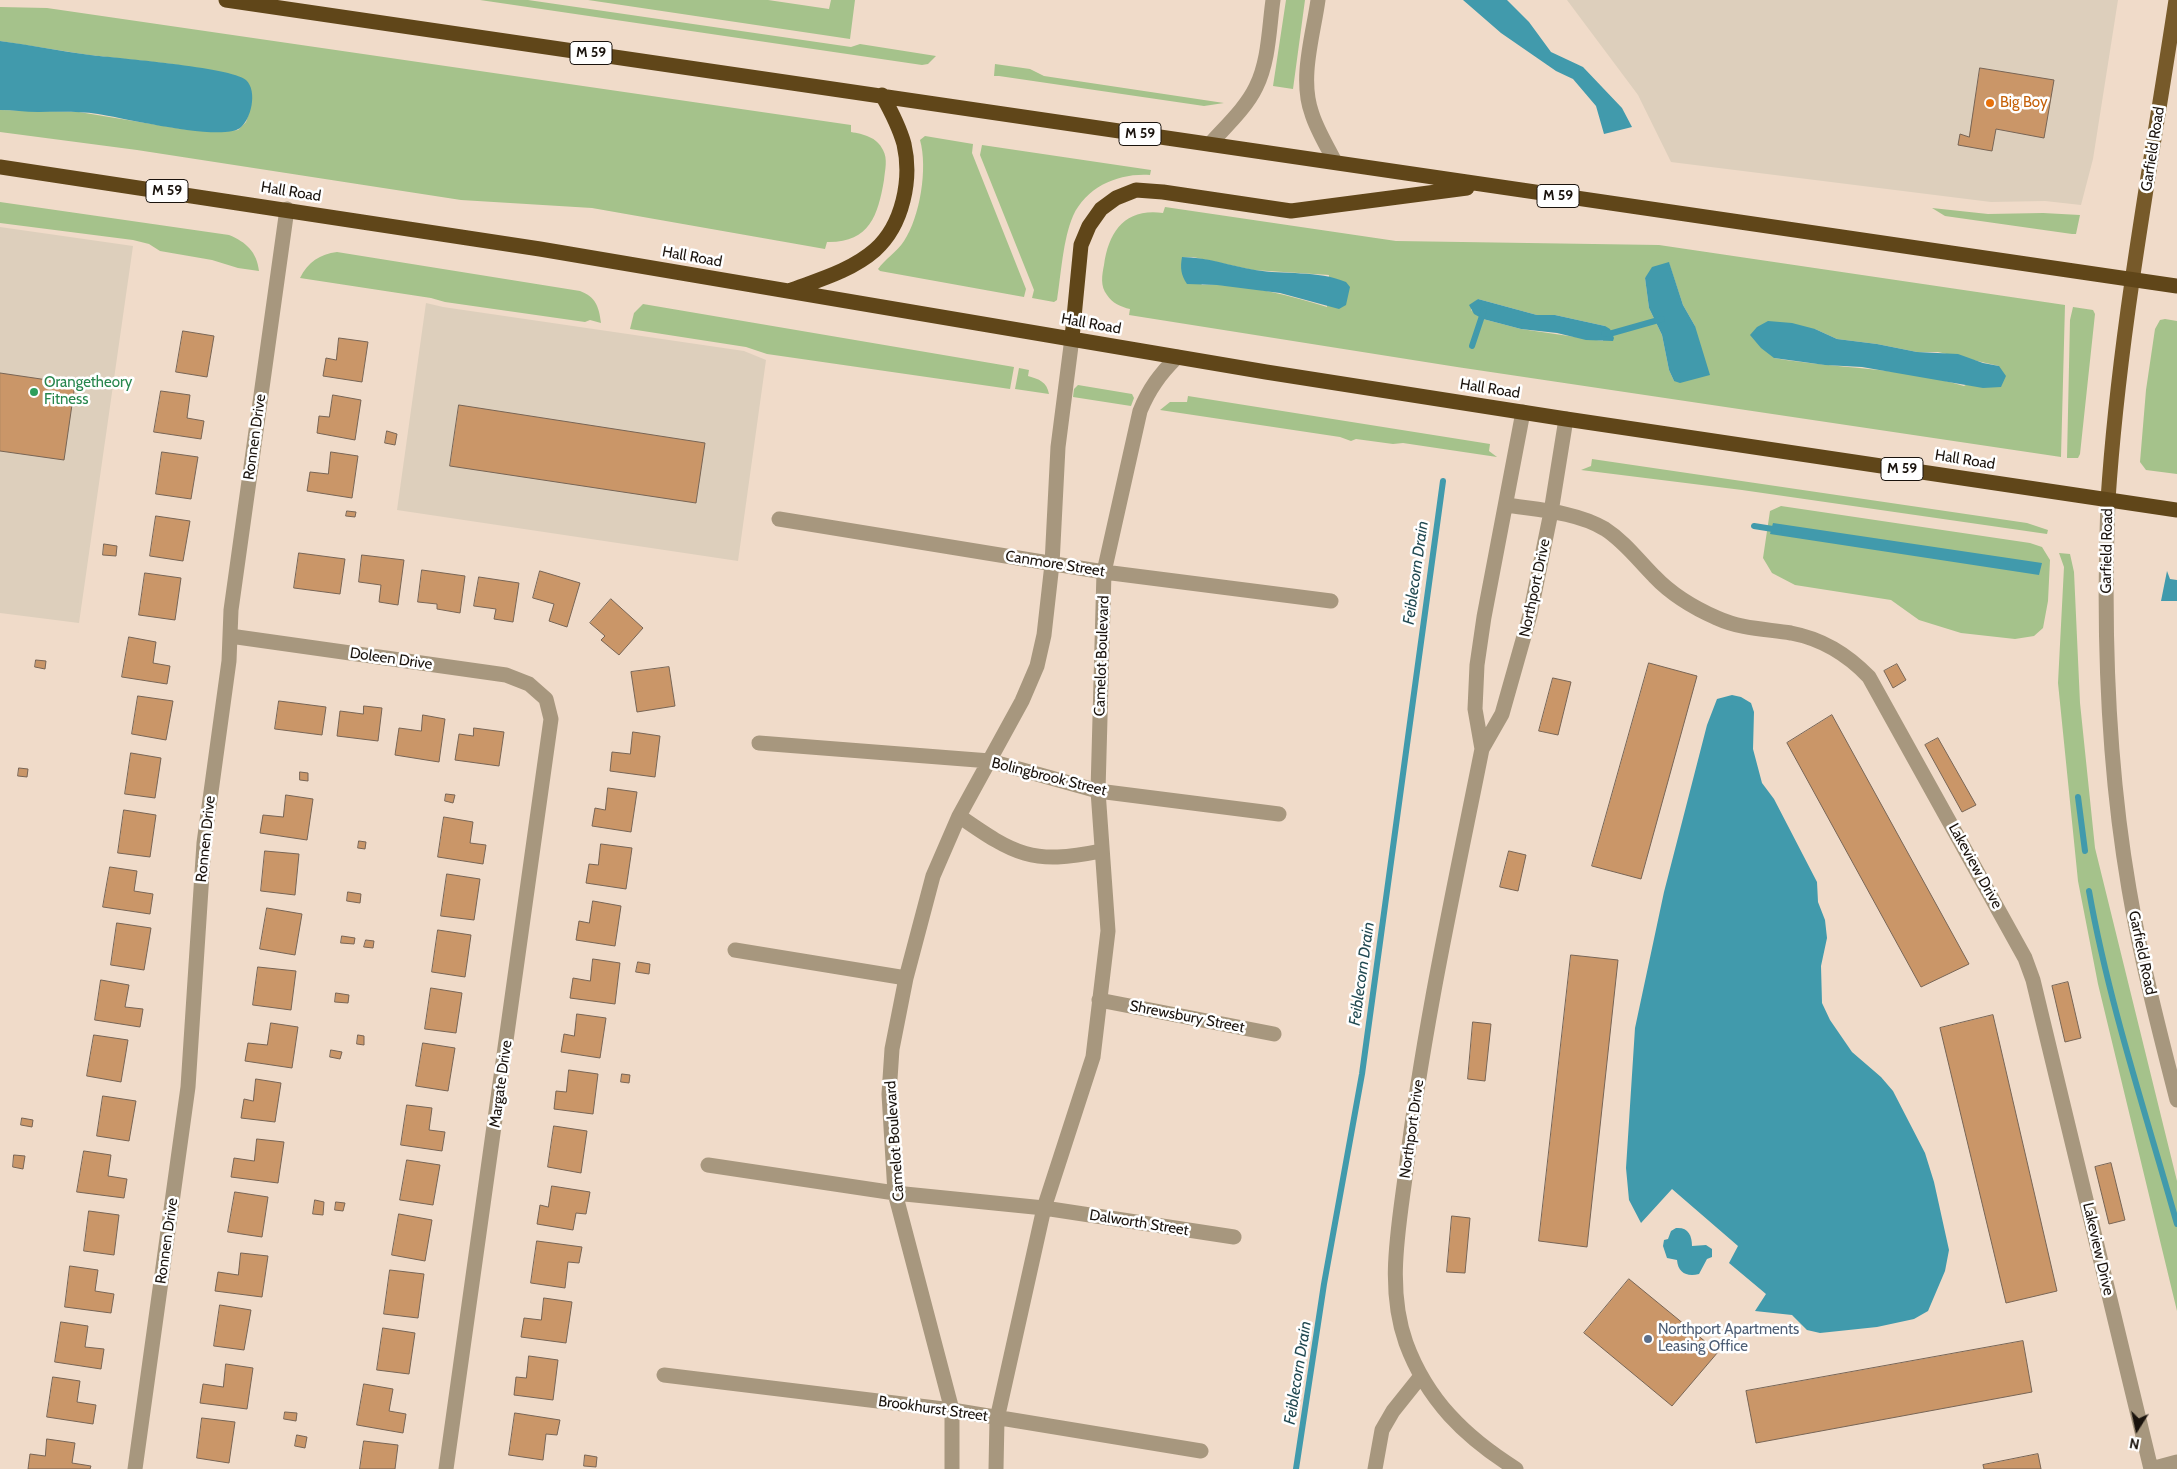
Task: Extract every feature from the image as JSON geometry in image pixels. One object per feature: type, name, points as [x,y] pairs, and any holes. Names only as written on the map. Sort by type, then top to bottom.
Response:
[{"type":"highway","name":"M 59","points":[[226,0],[1335,162],[1483,186],[2177,286]]},
{"type":"highway","points":[[789,291],[844,270],[864,257],[875,249],[887,236],[899,214],[905,187],[907,164],[904,144],[895,118],[882,95]]},
{"type":"highway","name":"Hall Road","points":[[0,167],[287,209],[1072,338],[1177,357],[1566,419],[2177,510]]},
{"type":"highway","points":[[1072,338],[1081,245],[1089,226],[1101,209],[1116,198],[1136,190],[1163,192],[1291,211],[1483,186]]},
{"type":"main road","name":"Garfield Road","points":[[2108,500],[2115,414],[2132,280],[2176,0]]},
{"type":"street","points":[[1210,144],[1244,105],[1256,88],[1262,70],[1273,0]]},
{"type":"street","points":[[1318,0],[1307,80],[1307,96],[1312,114],[1335,162]]},
{"type":"street","name":"Ronnen Drive","points":[[135,1469],[188,1087],[204,843],[229,661],[231,610],[287,209]]},
{"type":"street","name":"Camelot Boulevard","points":[[952,1469],[952,1410],[895,1193],[889,1094],[892,1049],[906,978],[933,876],[958,816],[1022,701],[1037,666],[1044,635],[1052,564],[1058,447],[1072,338]]},
{"type":"street","name":"Camelot Boulevard","points":[[996,1469],[997,1419],[1044,1208],[1093,1057],[1108,931],[1098,791],[1104,572],[1140,411],[1146,395],[1159,375],[1177,357]]},
{"type":"street","name":"Northport Drive","points":[[1482,749],[1474,708],[1477,664],[1484,617],[1524,412]]},
{"type":"street","name":"Northport Drive","points":[[1516,1469],[1489,1452],[1442,1409],[1421,1376],[1406,1342],[1400,1318],[1396,1296],[1396,1256],[1412,1116],[1423,1051],[1482,749],[1502,714],[1519,659],[1551,512],[1566,419]]},
{"type":"street","name":"Garfield Road","points":[[2108,500],[2105,633],[2117,800],[2131,898],[2152,1003],[2177,1100]]},
{"type":"street","name":"Lakeview Drive","points":[[1506,505],[1580,519],[1604,529],[1636,555],[1655,577],[1693,606],[1718,619],[1740,626],[1792,633],[1813,639],[1834,648],[1853,660],[1869,677],[2017,943],[2033,980],[2151,1469]]},
{"type":"street","name":"Canmore Street","points":[[779,519],[1104,572],[1331,601]]},
{"type":"street","name":"Doleen Drive","points":[[230,636],[506,675],[529,684],[546,698]]},
{"type":"street","name":"Margate Drive","points":[[446,1469],[549,742],[551,719],[546,698]]},
{"type":"street","name":"Bolingbrook Street","points":[[759,743],[990,761],[1098,791],[1279,814]]},
{"type":"street","points":[[958,816],[997,843],[1021,854],[1046,858],[1070,857],[1101,851]]},
{"type":"street","points":[[735,950],[906,978]]},
{"type":"street","name":"Shrewsbury Street","points":[[1099,1000],[1274,1034]]},
{"type":"street","points":[[708,1165],[895,1193],[1044,1208]]},
{"type":"street","name":"Dalworth Street","points":[[1044,1208],[1234,1237]]},
{"type":"street","name":"Brookhurst Street","points":[[664,1375],[952,1410],[997,1419],[1201,1451]]},
{"type":"street","points":[[1375,1469],[1382,1430],[1393,1411],[1421,1376]]},
{"type":"street","points":[[2151,1469],[2177,1462]]},
{"type":"shaded area","points":[[1567,0],[2118,0],[2093,159],[2081,205],[2045,201],[1991,202],[1671,162],[1638,95]]},
{"type":"shaded area","points":[[0,227],[133,246],[79,623],[0,613]]},
{"type":"shaded area","points":[[426,303],[744,351],[766,360],[738,561],[397,510]]},
{"type":"green space","points":[[480,0],[528,0],[851,47],[860,44],[936,56],[928,64],[922,65]]},
{"type":"green space","points":[[588,0],[768,0],[829,9],[831,0],[855,0],[850,39]]},
{"type":"green space","points":[[1286,0],[1305,0],[1293,89],[1273,86]]},
{"type":"green space","points":[[0,7],[47,8],[851,125],[851,132],[873,139],[883,150],[886,165],[882,193],[874,216],[862,232],[853,238],[827,242],[825,249],[592,208],[461,200],[137,150],[0,132],[0,110],[79,112],[182,129],[220,132],[238,130],[246,122],[249,113],[228,74],[172,64],[89,55],[0,41]]},
{"type":"green space","points":[[995,64],[1030,69],[1044,76],[1224,103],[1204,106],[994,76]]},
{"type":"green space","points":[[925,136],[973,144],[972,153],[1026,289],[1024,297],[880,271],[878,269],[901,245],[910,231],[921,192],[923,164],[920,140]]},
{"type":"green space","points":[[982,145],[1151,170],[1150,175],[1127,176],[1095,189],[1079,206],[1073,216],[1067,235],[1057,300],[1054,302],[1032,298],[1034,290],[980,155]]},
{"type":"green space","points":[[0,202],[229,235],[250,248],[256,258],[259,271],[160,251],[149,244],[133,240],[0,223]]},
{"type":"green space","points":[[1165,207],[1396,241],[1659,245],[2065,305],[2061,457],[1457,367],[1129,315],[1130,309],[1114,302],[1103,288],[1102,280],[1106,253],[1115,232],[1129,218],[1150,212],[1163,213]],"holes":[[[1182,257],[1193,257],[1253,270],[1329,275],[1327,307],[1281,294],[1249,288],[1202,285]],[[1669,263],[1683,305],[1695,326],[1674,381],[1669,370],[1662,335],[1649,308],[1645,278],[1662,265]],[[1478,299],[1537,315],[1555,315],[1605,326],[1603,341],[1521,329],[1483,319],[1471,310],[1471,307]],[[1815,329],[1837,339],[1917,352],[1938,352],[1999,366],[1964,386],[1917,375],[1774,358]]]},
{"type":"green space","points":[[1932,208],[1988,214],[2043,213],[2080,215],[2076,234],[2072,234],[1945,216]]},
{"type":"green space","points":[[337,252],[580,291],[590,296],[596,303],[601,323],[590,320],[585,322],[445,302],[431,298],[300,278],[307,267],[315,260]]},
{"type":"green space","points":[[643,304],[1014,367],[1010,389],[767,354],[746,347],[630,329],[634,313]]},
{"type":"green space","points":[[2073,307],[2093,310],[2095,314],[2080,454],[2078,458],[2067,458],[2070,320]]},
{"type":"green space","points":[[2160,320],[2177,321],[2177,474],[2146,470],[2140,462],[2146,390],[2155,329]]},
{"type":"green space","points":[[1019,368],[1029,370],[1028,376],[1042,382],[1049,394],[1015,389]]},
{"type":"green space","points":[[1078,385],[1132,394],[1134,398],[1131,406],[1073,397],[1074,389]]},
{"type":"green space","points":[[1188,396],[1490,444],[1489,451],[1497,457],[1403,443],[1393,444],[1356,439],[1351,441],[1340,437],[1160,410],[1170,402],[1187,402]]},
{"type":"green space","points":[[1592,459],[2027,523],[2048,530],[2047,534],[1742,490],[1581,470],[1591,466]]},
{"type":"green space","points":[[1781,506],[2030,543],[2042,547],[2050,560],[2048,601],[2043,628],[2034,636],[2015,639],[1961,633],[1919,620],[1891,600],[1795,585],[1772,573],[1763,558],[1770,511]]},
{"type":"green space","points":[[2059,553],[2070,554],[2074,572],[2080,703],[2095,848],[2177,1181],[2177,1311],[2098,984],[2078,881],[2058,683],[2064,567]]},
{"type":"water","points":[[1463,0],[1507,0],[1529,22],[1551,52],[1583,67],[1622,108],[1632,127],[1604,134],[1596,106],[1573,79],[1556,71],[1501,33]]},
{"type":"water","points":[[0,41],[90,55],[197,67],[236,75],[246,80],[250,85],[252,105],[244,124],[230,132],[194,131],[90,113],[0,110]]},
{"type":"water","points":[[1182,257],[1210,260],[1255,270],[1312,274],[1335,278],[1346,282],[1350,287],[1346,305],[1339,309],[1280,293],[1217,285],[1187,284],[1183,278]]},
{"type":"water","points":[[1669,262],[1683,305],[1695,326],[1710,375],[1680,383],[1674,381],[1669,370],[1662,335],[1649,308],[1645,278],[1652,267]]},
{"type":"water","points":[[1478,299],[1537,315],[1555,315],[1605,326],[1610,329],[1614,338],[1613,341],[1586,340],[1557,333],[1521,329],[1483,319],[1474,314],[1469,305]]},
{"type":"water","points":[[1768,321],[1792,323],[1815,329],[1837,339],[1917,352],[1958,354],[1983,363],[1999,366],[2006,376],[2001,387],[1983,388],[1862,367],[1825,365],[1774,358],[1761,348],[1750,335],[1757,327]]},
{"type":"water","points":[[1773,523],[2042,563],[2039,575],[1770,534]]},
{"type":"water","points":[[2167,571],[2170,579],[2177,580],[2177,601],[2161,601]]},
{"type":"water","points":[[1732,695],[1741,697],[1751,703],[1754,712],[1753,749],[1762,783],[1774,799],[1817,882],[1818,902],[1825,920],[1827,938],[1821,966],[1822,1003],[1830,1020],[1852,1052],[1881,1077],[1893,1091],[1925,1153],[1934,1182],[1949,1250],[1945,1271],[1928,1311],[1914,1319],[1877,1327],[1820,1333],[1807,1330],[1792,1315],[1755,1311],[1766,1294],[1729,1263],[1738,1246],[1672,1189],[1641,1223],[1629,1200],[1626,1168],[1635,1028],[1664,892],[1707,725],[1717,699]]},
{"type":"water","points":[[1676,1228],[1686,1230],[1691,1238],[1692,1246],[1706,1245],[1712,1249],[1712,1257],[1707,1259],[1699,1274],[1691,1275],[1684,1273],[1679,1268],[1677,1260],[1667,1258],[1663,1246],[1664,1240],[1668,1239],[1671,1231]]},
{"type":"building","points":[[1980,68],[2054,80],[2044,138],[1996,129],[1992,151],[1958,145],[1960,134],[1969,137]]},
{"type":"building","points":[[183,331],[214,336],[207,377],[176,372]]},
{"type":"building","points":[[339,338],[368,342],[362,382],[323,376],[326,358],[336,360]]},
{"type":"building","points":[[0,373],[75,384],[64,460],[0,451]]},
{"type":"building","points":[[161,391],[190,395],[187,418],[204,421],[201,439],[154,432]]},
{"type":"building","points":[[333,395],[361,400],[355,440],[317,433],[319,416],[329,417]]},
{"type":"building","points":[[459,405],[705,443],[696,503],[450,466]]},
{"type":"building","points":[[387,431],[397,434],[395,445],[385,443]]},
{"type":"building","points":[[162,452],[198,457],[191,499],[156,494]]},
{"type":"building","points":[[331,452],[358,456],[352,498],[307,491],[310,472],[328,474]]},
{"type":"building","points":[[347,511],[356,512],[355,517],[346,516]]},
{"type":"building","points":[[156,516],[190,521],[183,561],[150,556]]},
{"type":"building","points":[[104,544],[117,546],[116,556],[103,555]]},
{"type":"building","points":[[299,553],[345,559],[340,594],[294,588]]},
{"type":"building","points":[[362,555],[404,560],[398,605],[379,602],[381,585],[359,582]]},
{"type":"building","points":[[422,570],[465,576],[460,613],[437,609],[437,604],[418,602]]},
{"type":"building","points":[[540,571],[580,583],[567,627],[549,621],[554,604],[533,598]]},
{"type":"building","points":[[145,573],[181,578],[175,620],[139,615]]},
{"type":"building","points":[[479,577],[519,583],[513,622],[494,619],[496,609],[474,606]]},
{"type":"building","points":[[611,599],[643,628],[619,655],[601,640],[605,636],[590,623]]},
{"type":"building","points":[[129,637],[156,642],[153,663],[170,666],[167,684],[122,677]]},
{"type":"building","points":[[36,660],[46,661],[45,669],[35,667]]},
{"type":"building","points":[[1649,663],[1697,676],[1641,879],[1592,866]]},
{"type":"building","points":[[1897,664],[1906,680],[1893,688],[1884,671]]},
{"type":"building","points":[[669,667],[675,706],[637,712],[631,672]]},
{"type":"building","points":[[1553,678],[1571,682],[1558,735],[1539,731]]},
{"type":"building","points":[[138,696],[173,701],[166,740],[132,734]]},
{"type":"building","points":[[279,701],[326,707],[322,735],[275,729]]},
{"type":"building","points":[[364,706],[382,708],[378,741],[337,736],[340,711],[363,714]]},
{"type":"building","points":[[423,715],[445,719],[439,762],[395,755],[399,728],[421,731]]},
{"type":"building","points":[[1832,715],[1969,964],[1921,987],[1787,743]]},
{"type":"building","points":[[474,728],[504,732],[499,766],[455,760],[459,734],[473,736]]},
{"type":"building","points":[[633,732],[660,736],[655,777],[610,771],[612,752],[630,754]]},
{"type":"building","points":[[1938,738],[1976,805],[1962,812],[1925,745]]},
{"type":"building","points":[[131,753],[161,758],[155,798],[125,794]]},
{"type":"building","points":[[19,768],[28,769],[27,777],[18,776]]},
{"type":"building","points":[[300,772],[308,773],[308,781],[300,780]]},
{"type":"building","points":[[608,788],[637,792],[631,832],[592,826],[595,808],[605,810]]},
{"type":"building","points":[[446,794],[455,795],[453,803],[445,801]]},
{"type":"building","points":[[286,795],[313,799],[307,840],[260,833],[263,815],[283,817]]},
{"type":"building","points":[[124,810],[156,815],[150,857],[118,853]]},
{"type":"building","points":[[444,817],[473,822],[470,843],[486,845],[483,864],[438,857]]},
{"type":"building","points":[[359,841],[366,842],[365,849],[358,848]]},
{"type":"building","points":[[601,844],[632,848],[626,889],[586,883],[589,864],[598,865]]},
{"type":"building","points":[[265,851],[299,854],[295,895],[261,891]]},
{"type":"building","points":[[1509,851],[1526,855],[1518,891],[1500,887]]},
{"type":"building","points":[[110,867],[137,871],[134,891],[153,894],[150,914],[103,907]]},
{"type":"building","points":[[447,874],[480,879],[474,920],[441,916]]},
{"type":"building","points":[[348,892],[361,894],[360,903],[347,901]]},
{"type":"building","points":[[593,901],[621,906],[615,946],[576,940],[579,921],[589,923]]},
{"type":"building","points":[[267,908],[302,914],[295,955],[260,949]]},
{"type":"building","points":[[117,923],[151,928],[144,970],[111,965]]},
{"type":"building","points":[[438,930],[471,935],[465,977],[432,972]]},
{"type":"building","points":[[342,936],[355,938],[354,944],[341,943]]},
{"type":"building","points":[[366,940],[374,941],[373,948],[364,947]]},
{"type":"building","points":[[1571,955],[1618,960],[1587,1247],[1539,1241]]},
{"type":"building","points":[[593,959],[620,963],[615,1004],[570,998],[573,978],[590,981]]},
{"type":"building","points":[[638,962],[650,964],[649,974],[636,972]]},
{"type":"building","points":[[258,967],[296,971],[291,1010],[253,1005]]},
{"type":"building","points":[[101,980],[129,985],[125,1007],[143,1009],[140,1027],[95,1020]]},
{"type":"building","points":[[2068,982],[2081,1038],[2065,1042],[2052,986]]},
{"type":"building","points":[[431,988],[462,993],[456,1033],[425,1029]]},
{"type":"building","points":[[336,993],[349,995],[348,1003],[335,1002]]},
{"type":"building","points":[[577,1014],[606,1018],[600,1058],[561,1052],[564,1034],[574,1036]]},
{"type":"building","points":[[1993,1015],[2057,1291],[2006,1303],[1940,1028]]},
{"type":"building","points":[[1473,1022],[1491,1024],[1485,1081],[1468,1079]]},
{"type":"building","points":[[271,1023],[298,1027],[292,1068],[245,1061],[248,1043],[267,1045]]},
{"type":"building","points":[[94,1035],[128,1040],[121,1082],[87,1076]]},
{"type":"building","points":[[358,1035],[364,1036],[364,1045],[357,1044]]},
{"type":"building","points":[[423,1043],[455,1048],[448,1091],[416,1086]]},
{"type":"building","points":[[331,1050],[342,1052],[340,1059],[330,1057]]},
{"type":"building","points":[[569,1070],[598,1074],[593,1114],[554,1109],[556,1091],[566,1092]]},
{"type":"building","points":[[622,1074],[630,1075],[629,1083],[621,1082]]},
{"type":"building","points":[[256,1079],[281,1083],[275,1122],[241,1118],[244,1099],[253,1101]]},
{"type":"building","points":[[103,1096],[136,1101],[129,1141],[97,1136]]},
{"type":"building","points":[[407,1105],[432,1108],[429,1130],[445,1132],[442,1151],[401,1145]]},
{"type":"building","points":[[22,1118],[33,1120],[32,1127],[21,1125]]},
{"type":"building","points":[[554,1126],[587,1131],[581,1173],[548,1167]]},
{"type":"building","points":[[257,1139],[284,1142],[278,1183],[231,1177],[234,1158],[254,1161]]},
{"type":"building","points":[[84,1151],[111,1155],[108,1176],[127,1179],[124,1198],[77,1192]]},
{"type":"building","points":[[14,1155],[25,1156],[23,1169],[13,1167]]},
{"type":"building","points":[[407,1160],[440,1165],[433,1205],[400,1200]]},
{"type":"building","points":[[2111,1163],[2125,1220],[2109,1224],[2095,1167]]},
{"type":"building","points":[[552,1186],[590,1192],[586,1214],[576,1213],[573,1230],[537,1224],[540,1205],[548,1207]]},
{"type":"building","points":[[235,1192],[268,1197],[262,1237],[228,1232]]},
{"type":"building","points":[[315,1200],[324,1202],[323,1215],[313,1214]]},
{"type":"building","points":[[336,1202],[345,1203],[343,1211],[335,1210]]},
{"type":"building","points":[[89,1211],[119,1215],[114,1255],[84,1251]]},
{"type":"building","points":[[399,1214],[432,1220],[425,1261],[392,1255]]},
{"type":"building","points":[[1452,1216],[1470,1218],[1465,1273],[1447,1272]]},
{"type":"building","points":[[537,1241],[582,1247],[579,1263],[568,1262],[565,1288],[531,1283]]},
{"type":"building","points":[[241,1253],[268,1256],[262,1297],[215,1291],[218,1272],[238,1275]]},
{"type":"building","points":[[70,1266],[98,1270],[95,1291],[114,1294],[111,1313],[65,1307]]},
{"type":"building","points":[[390,1270],[424,1274],[418,1318],[384,1314]]},
{"type":"building","points":[[1629,1279],[1718,1352],[1672,1406],[1584,1333]]},
{"type":"building","points":[[544,1298],[572,1302],[566,1343],[521,1337],[524,1318],[541,1320]]},
{"type":"building","points":[[220,1305],[251,1310],[244,1350],[214,1346]]},
{"type":"building","points":[[61,1322],[88,1326],[85,1347],[104,1349],[101,1369],[55,1362]]},
{"type":"building","points":[[383,1328],[415,1333],[409,1374],[377,1370]]},
{"type":"building","points":[[2023,1341],[2032,1392],[1756,1443],[1746,1391]]},
{"type":"building","points":[[529,1356],[558,1360],[553,1400],[514,1395],[516,1377],[526,1378]]},
{"type":"building","points":[[226,1364],[253,1368],[247,1409],[200,1403],[203,1384],[223,1387]]},
{"type":"building","points":[[53,1377],[80,1381],[77,1402],[96,1405],[93,1424],[47,1417]]},
{"type":"building","points":[[364,1384],[393,1389],[389,1411],[406,1414],[403,1433],[357,1425]]},
{"type":"building","points":[[285,1412],[297,1413],[296,1421],[284,1419]]},
{"type":"building","points":[[515,1413],[560,1420],[557,1435],[546,1434],[543,1460],[509,1455]]},
{"type":"building","points":[[202,1418],[235,1422],[229,1463],[197,1458]]},
{"type":"building","points":[[297,1435],[307,1437],[305,1448],[295,1446]]},
{"type":"building","points":[[47,1439],[75,1443],[72,1463],[91,1466],[90,1469],[28,1469],[30,1454],[45,1456]]},
{"type":"building","points":[[364,1441],[398,1445],[395,1469],[360,1469]]},
{"type":"building","points":[[2038,1454],[2041,1469],[1984,1469],[1983,1465]]},
{"type":"building","points":[[585,1455],[597,1457],[596,1467],[584,1466]]},
{"type":"waterway","name":"Feiblecorn Drain","points":[[1472,346],[1484,310]]},
{"type":"waterway","name":"Feiblecorn Drain","points":[[1604,333],[1609,334],[1662,319]]},
{"type":"waterway","name":"Feiblecorn Drain","points":[[1296,1469],[1324,1284],[1362,1074],[1443,481]]},
{"type":"waterway","points":[[1754,526],[1779,530]]},
{"type":"waterway","points":[[2078,797],[2085,851]]},
{"type":"waterway","points":[[2089,891],[2117,1017],[2177,1224]]},
{"type":"place","name":"Big Boy","points":[[1990,103]]},
{"type":"place","name":"Orangetheory Fitness","points":[[34,392]]},
{"type":"place","name":"Northport Apartments Leasing Office","points":[[1648,1339]]}]
